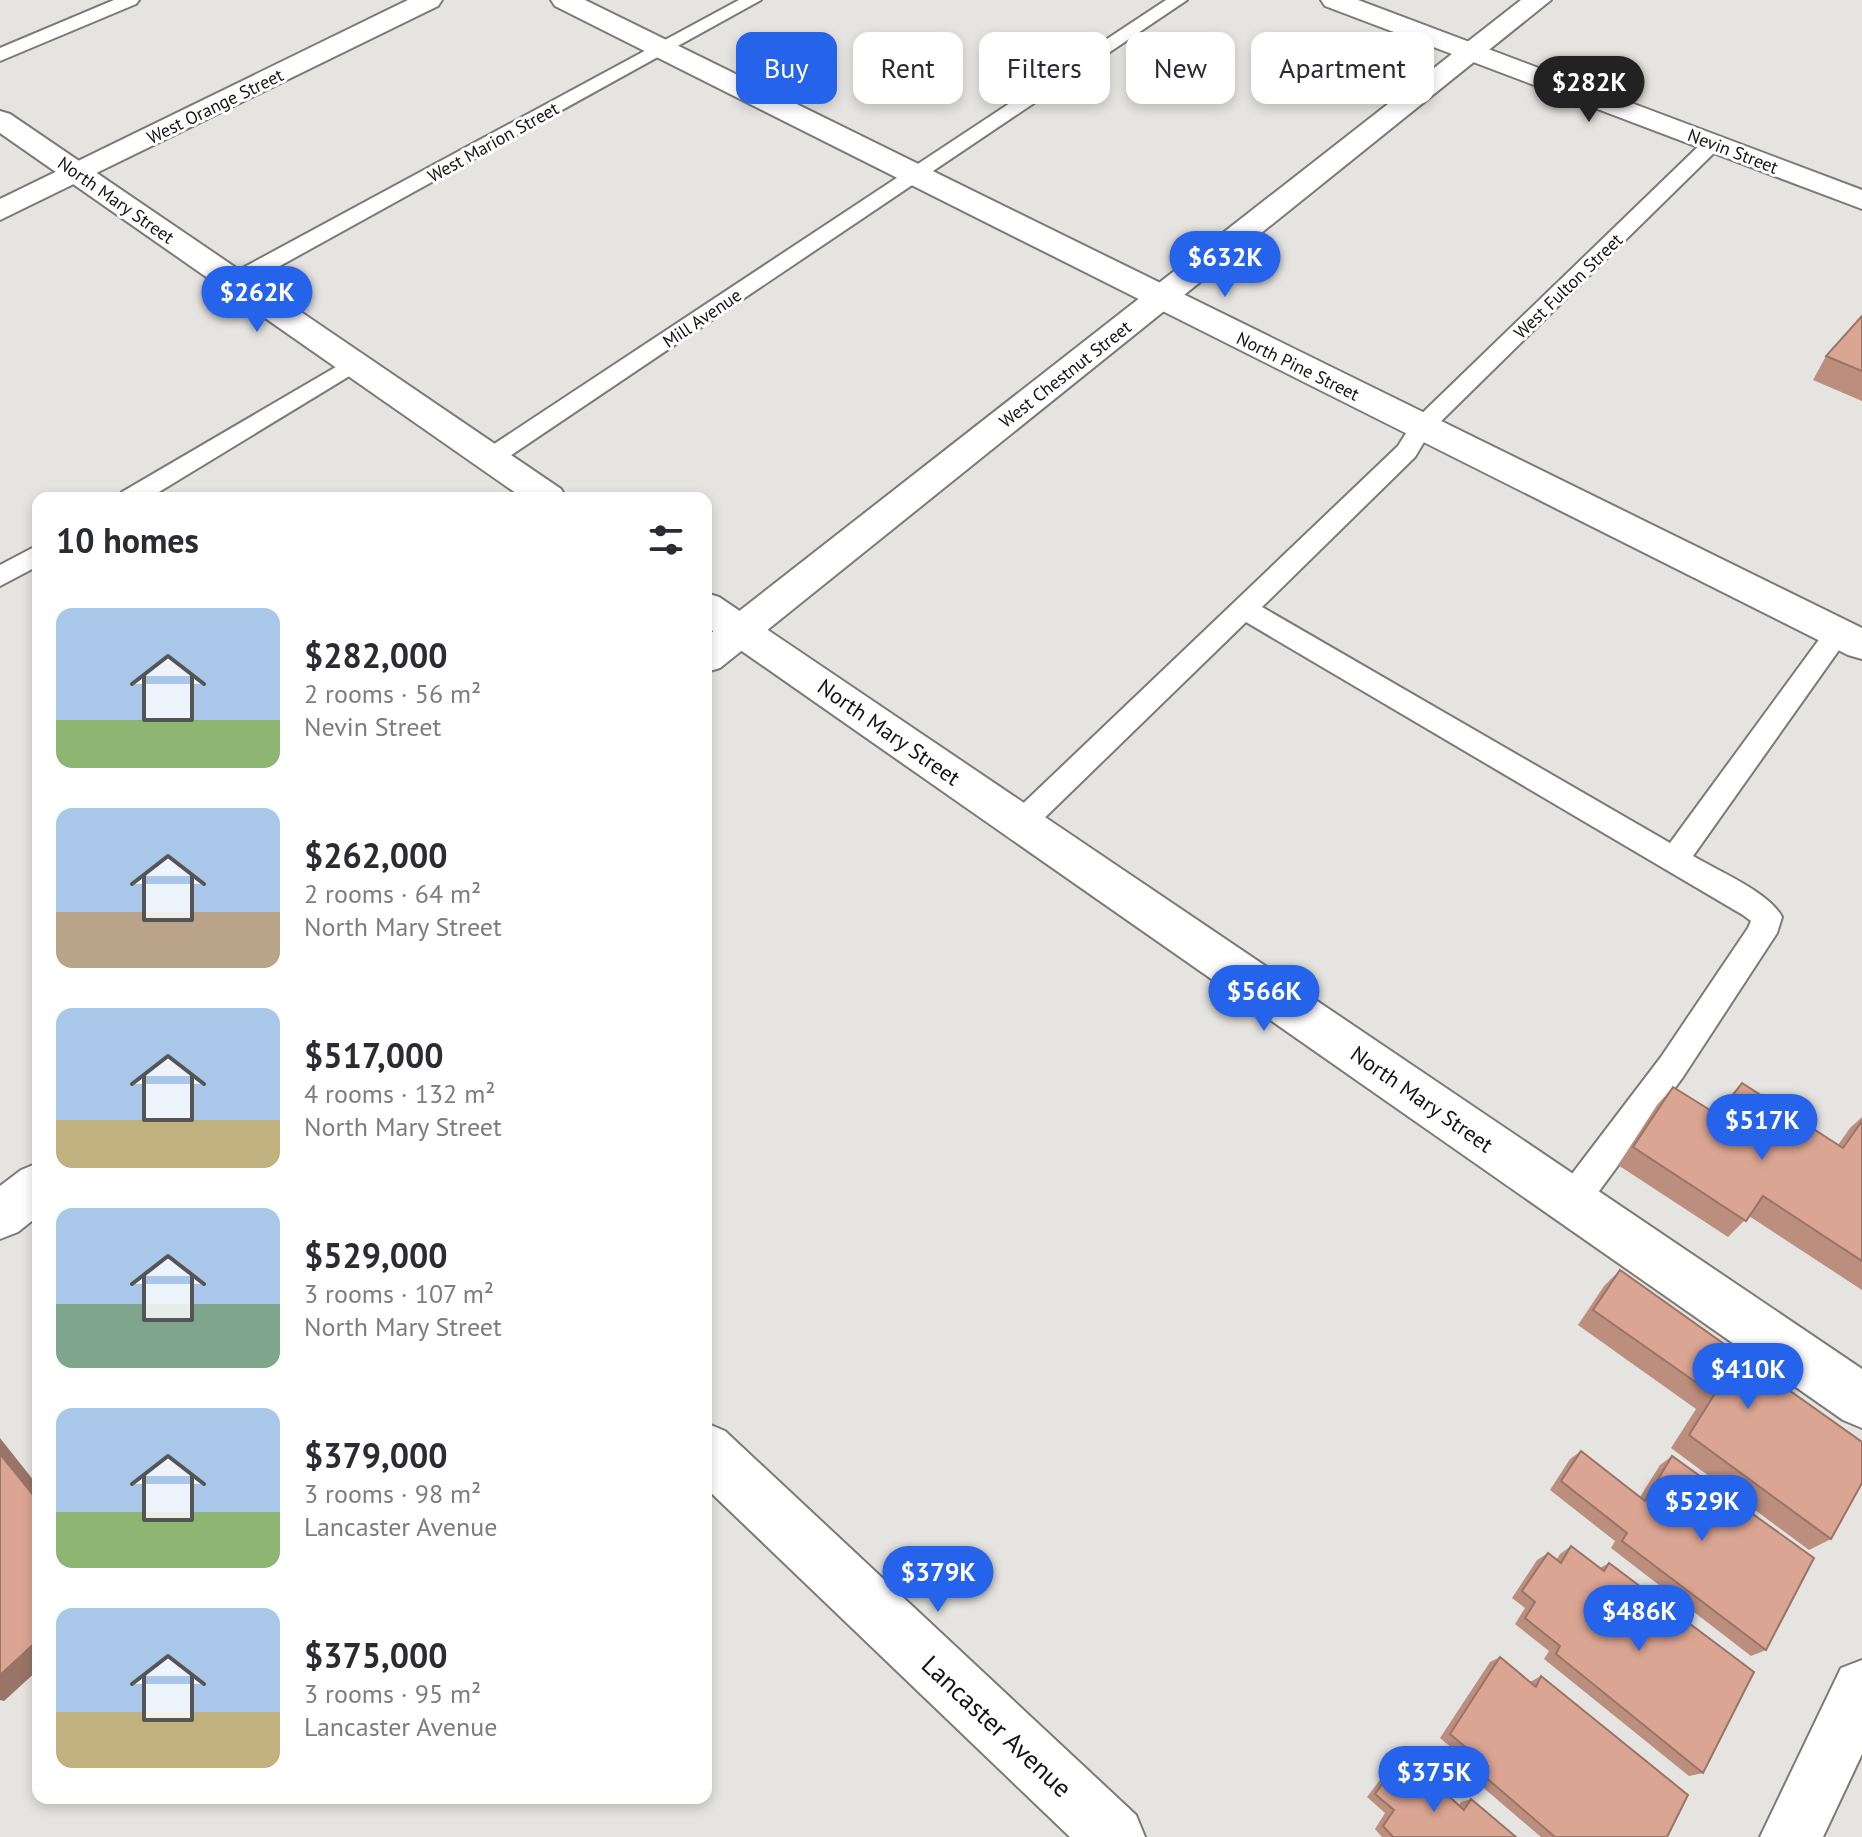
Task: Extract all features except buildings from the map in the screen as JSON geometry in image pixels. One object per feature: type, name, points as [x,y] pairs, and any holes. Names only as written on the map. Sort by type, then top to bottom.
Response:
[{"type":"street","name":"West Orange Street","points":[[0,211],[429,0]]},
{"type":"street","name":"North Pine Street","points":[[564,0],[659,50],[1850,639]]},
{"type":"street","name":"Nevin Street","points":[[1334,0],[1862,200]]},
{"type":"street","name":"West Chestnut Street","points":[[712,644],[723,619],[1161,298],[1538,0]]},
{"type":"street","name":"North Mary Street","points":[[0,120],[80,172],[232,283],[539,492]]},
{"type":"street","name":"North Mary Street","points":[[723,619],[1862,1401]]},
{"type":"street","points":[[0,1216],[32,1191]]},
{"type":"street","name":"Lancaster Avenue","points":[[712,1456],[1114,1837]]},
{"type":"street","points":[[1791,1837],[1862,1689]]},
{"type":"lane","points":[[0,55],[130,0]]},
{"type":"lane","name":"West Marion Street","points":[[232,283],[752,0]]},
{"type":"lane","name":"Mill Avenue","points":[[490,458],[1178,0]]},
{"type":"lane","name":"West Fulton Street","points":[[1021,823],[1407,451],[1421,427],[1544,312],[1713,143]]},
{"type":"lane","points":[[141,492],[353,364]]},
{"type":"lane","points":[[0,577],[32,558]]},
{"type":"lane","points":[[1245,609],[1754,906],[1767,917],[1762,933],[1672,1067],[1571,1202]]},
{"type":"lane","points":[[1674,860],[1850,639]]}]
